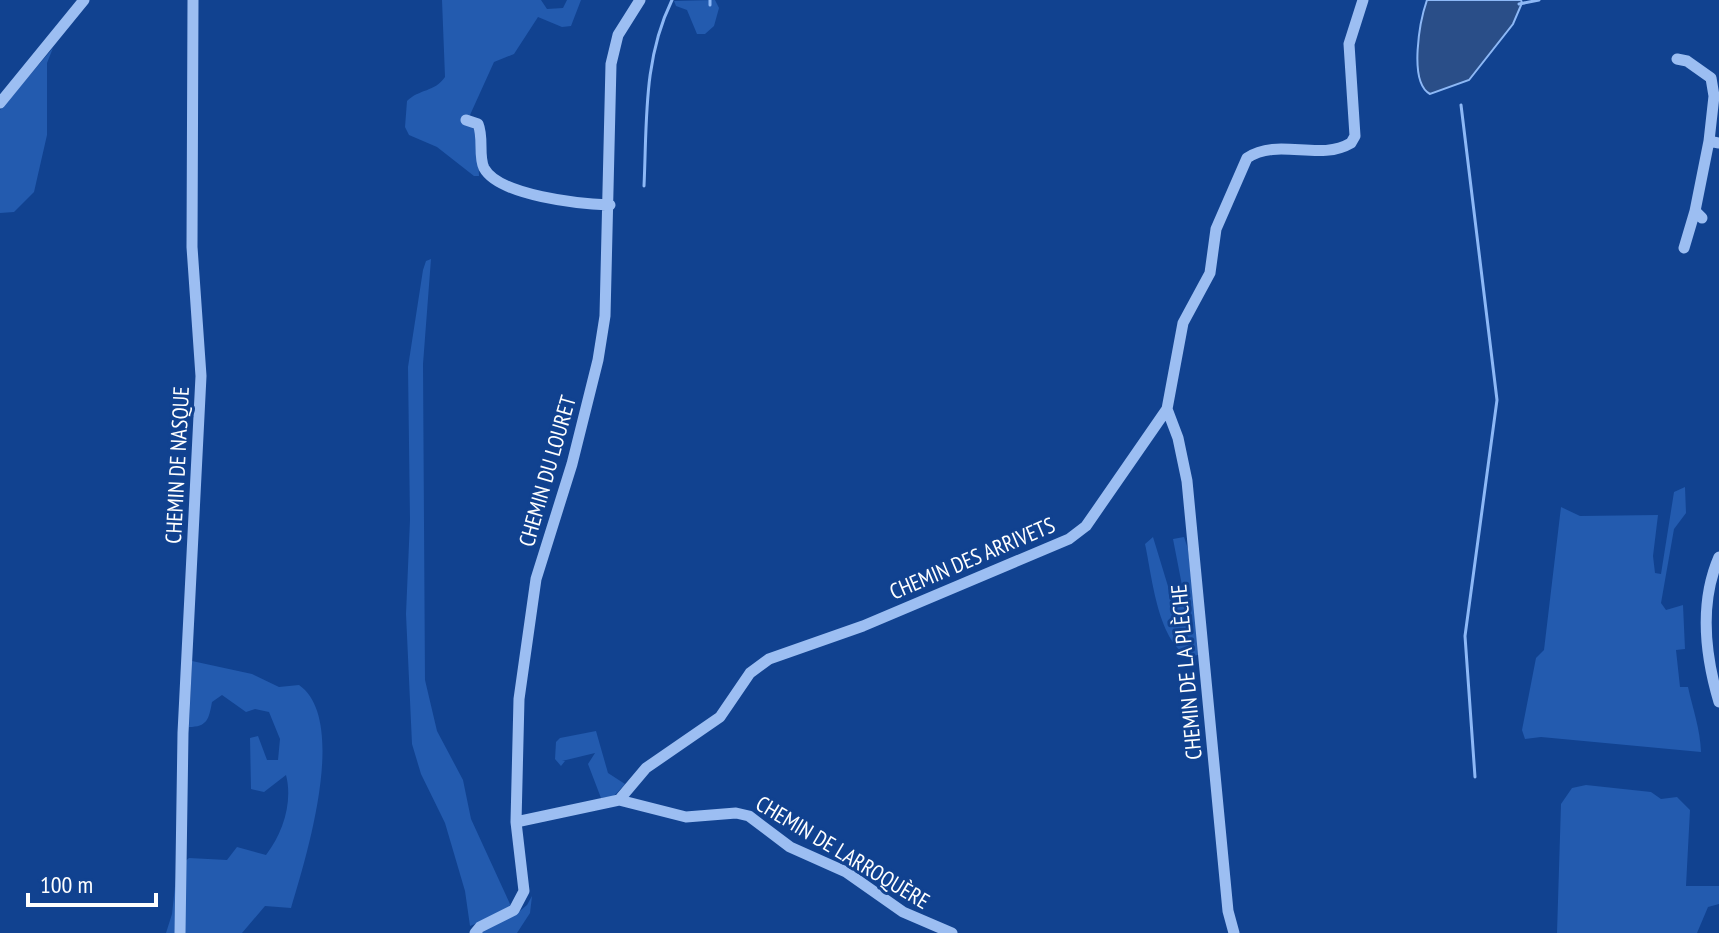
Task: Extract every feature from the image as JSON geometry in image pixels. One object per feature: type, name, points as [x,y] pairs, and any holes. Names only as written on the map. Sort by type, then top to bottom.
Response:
[{"type":"street","points":[[0,103],[84,0]]},
{"type":"street","name":"CHEMIN DE NASQUE","points":[[180,933],[183,733],[201,376],[192,247],[193,0]]},
{"type":"street","name":"CHEMIN DU LOURET","points":[[475,933],[520,903],[524,880],[516,822],[515,740],[529,625],[536,579],[559,511],[598,360],[605,316],[610,205],[611,64],[618,35],[640,0]]},
{"type":"street","name":"CHEMIN DES ARRIVETS","points":[[619,800],[646,768],[720,717],[750,673],[769,659],[863,626],[1079,533],[1167,409],[1183,323],[1210,273],[1216,229],[1247,158],[1264,150],[1336,150],[1351,143],[1355,136],[1349,44],[1363,0]]},
{"type":"street","points":[[1677,59],[1700,68],[1713,85],[1714,142],[1698,214],[1684,248]]},
{"type":"street","points":[[466,120],[478,124],[482,165],[493,178],[553,200],[610,205]]},
{"type":"street","name":"CHEMIN DE LA PLÈCHE","points":[[1167,409],[1178,438],[1187,481],[1228,911],[1234,933]]},
{"type":"street","points":[[1719,557],[1708,584],[1705,614],[1719,702]]},
{"type":"street","points":[[516,822],[619,800]]},
{"type":"street","name":"CHEMIN DE LARROQUÈRE","points":[[619,800],[686,817],[736,813],[749,816],[790,847],[846,872],[903,912],[952,933]]},
{"type":"shaded area","points":[[442,0],[541,0],[547,9],[563,8],[567,0],[581,0],[571,26],[562,27],[538,17],[514,54],[494,62],[470,115],[469,125],[477,132],[479,176],[474,176],[437,147],[409,135],[405,127],[407,101],[437,85],[445,77]]},
{"type":"shaded area","points":[[715,0],[719,8],[714,26],[705,34],[697,34],[687,10],[676,6],[674,1]]},
{"type":"shaded area","points":[[1427,0],[1521,0],[1522,3],[1513,24],[1469,80],[1430,94],[1419,77],[1418,64],[1419,35]]},
{"type":"shaded area","points":[[53,48],[47,63],[47,135],[34,192],[14,212],[0,213],[0,110]]},
{"type":"shaded area","points":[[431,259],[423,364],[425,680],[437,731],[463,780],[471,819],[515,915],[532,896],[530,913],[517,933],[483,933],[480,922],[470,926],[465,891],[445,823],[421,774],[412,744],[406,614],[410,520],[408,367],[423,270],[426,261]]},
{"type":"shaded area","points":[[1685,487],[1686,513],[1674,529],[1661,603],[1666,610],[1683,605],[1685,649],[1676,650],[1680,687],[1688,687],[1701,752],[1541,737],[1525,739],[1522,730],[1536,658],[1544,650],[1561,507],[1580,516],[1658,515],[1653,556],[1655,573],[1661,574],[1674,492]]},
{"type":"shaded area","points":[[1153,537],[1174,606],[1180,607],[1185,601],[1173,539],[1184,537],[1188,549],[1200,654],[1192,657],[1181,651],[1171,639],[1158,608],[1145,544]]},
{"type":"shaded area","points":[[192,661],[252,674],[279,687],[299,685],[314,703],[321,728],[319,791],[306,857],[291,908],[265,906],[242,933],[166,933],[172,914],[177,868],[189,858],[227,860],[237,847],[266,855],[282,827],[288,796],[286,775],[264,792],[251,789],[250,738],[258,736],[267,760],[278,760],[280,739],[269,712],[255,709],[246,712],[222,695],[212,702],[203,724],[189,727]]},
{"type":"shaded area","points":[[596,731],[608,773],[625,784],[614,796],[601,798],[588,764],[595,753],[562,761],[565,761],[561,766],[555,759],[556,742],[560,738]]},
{"type":"shaded area","points":[[1586,785],[1651,792],[1661,799],[1677,797],[1690,810],[1686,886],[1719,886],[1719,904],[1708,907],[1697,933],[1557,933],[1561,804],[1572,788]]},
{"type":"waterway","points":[[644,186],[651,68],[672,0]]},
{"type":"waterway","points":[[710,0],[710,5]]},
{"type":"waterway","points":[[1519,4],[1539,0]]},
{"type":"waterway","points":[[1461,105],[1497,400],[1465,636],[1475,777]]}]
